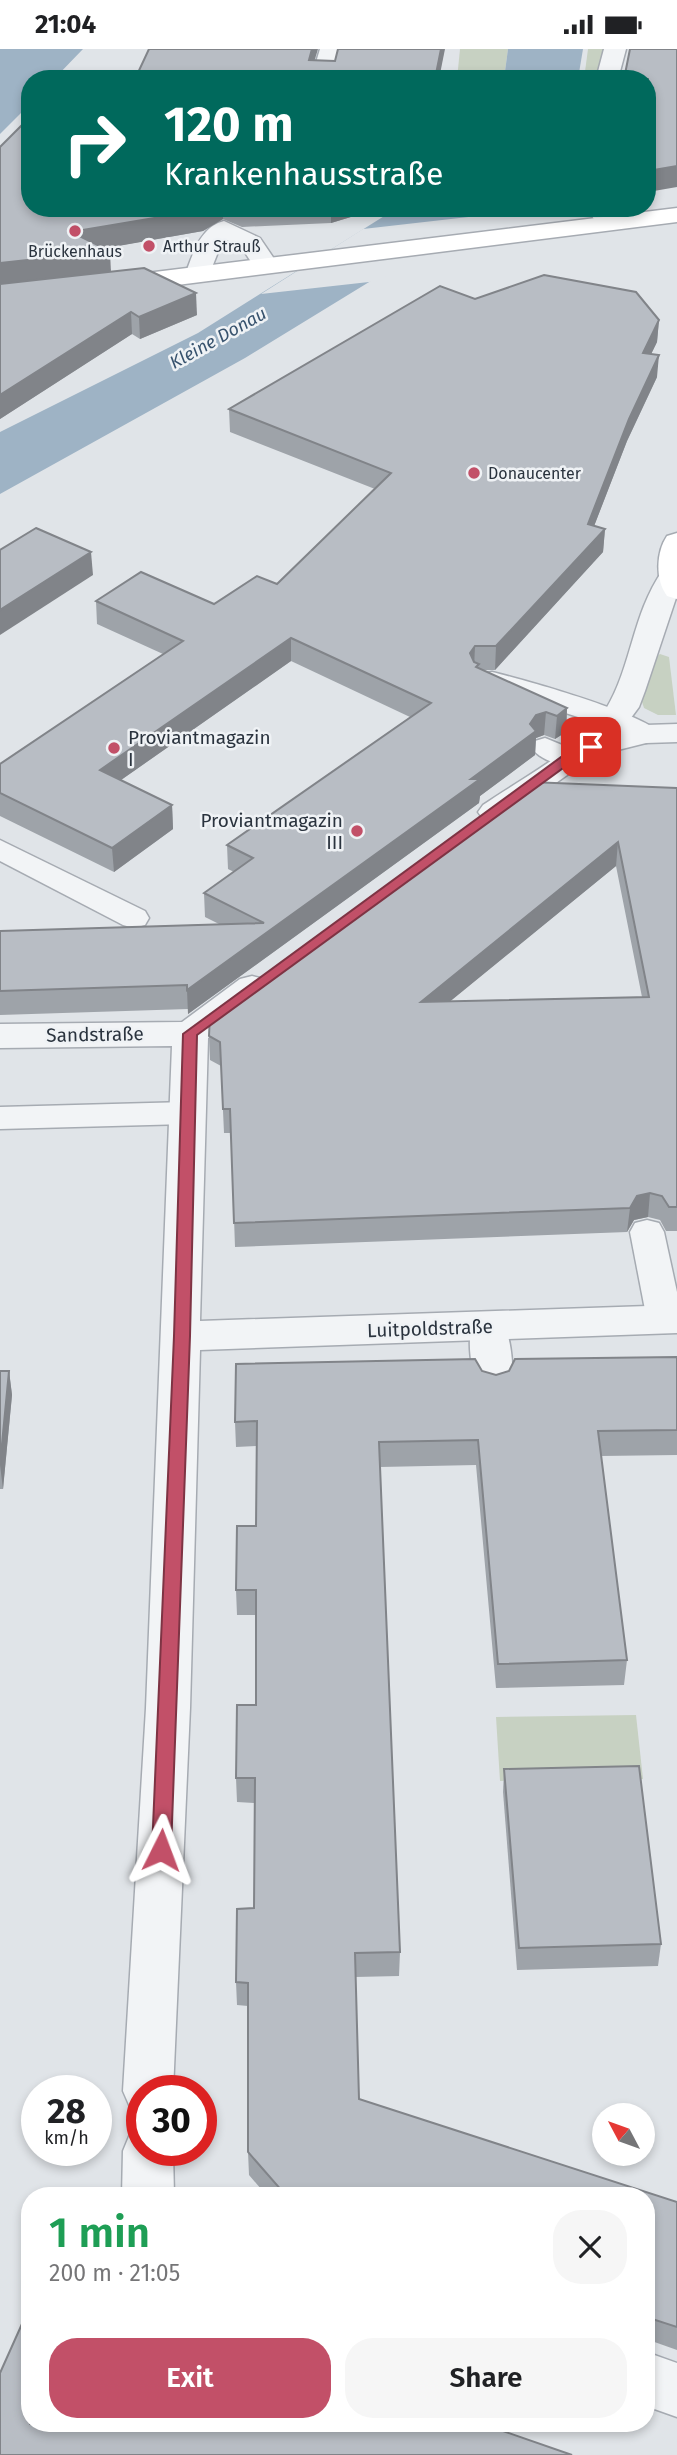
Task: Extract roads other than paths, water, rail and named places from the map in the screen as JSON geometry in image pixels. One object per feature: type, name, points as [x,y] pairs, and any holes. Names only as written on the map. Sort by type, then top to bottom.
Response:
[{"type":"street","points":[[325,70],[331,49]]},
{"type":"street","points":[[609,70],[615,49]]},
{"type":"street","points":[[89,288],[493,240],[599,217]]},
{"type":"street","points":[[621,217],[673,220]]},
{"type":"street","points":[[198,275],[208,245],[224,228],[251,243],[266,266]]},
{"type":"street","points":[[464,834],[621,708],[660,595],[676,580],[672,555],[677,543]]},
{"type":"street","points":[[563,752],[646,734],[677,733]]},
{"type":"street","points":[[149,2075],[159,1906],[182,1336],[190,1034],[272,973]]},
{"type":"street","name":"Sandstraße","points":[[0,1036],[190,1034]]},
{"type":"street","name":"Luitpoldstraße","points":[[182,1336],[671,1320]]},
{"type":"street","points":[[655,2382],[677,2390]]},
{"type":"lane","points":[[492,671],[621,708],[646,734]]},
{"type":"lane","points":[[0,849],[134,918]]},
{"type":"lane","points":[[0,1118],[187,1114]]},
{"type":"lane","points":[[647,1232],[671,1320]]},
{"type":"lane","points":[[488,1327],[494,1384]]},
{"type":"water","points":[[0,49],[83,49],[63,70],[21,70],[21,113],[0,134]]},
{"type":"water","points":[[508,49],[583,49],[580,70],[505,70]]},
{"type":"water","name":"Kleine Donau","points":[[383,217],[475,217],[245,358],[0,494],[0,432],[198,333]]},
{"type":"place","name":"Brückenhaus","points":[[75,231]]},
{"type":"place","name":"Arthur Strauß","points":[[149,246]]},
{"type":"place","name":"Donaucenter","points":[[474,473]]},
{"type":"place","name":"Proviantmagazin I","points":[[114,748]]},
{"type":"place","name":"Proviantmagazin III","points":[[357,831]]}]
